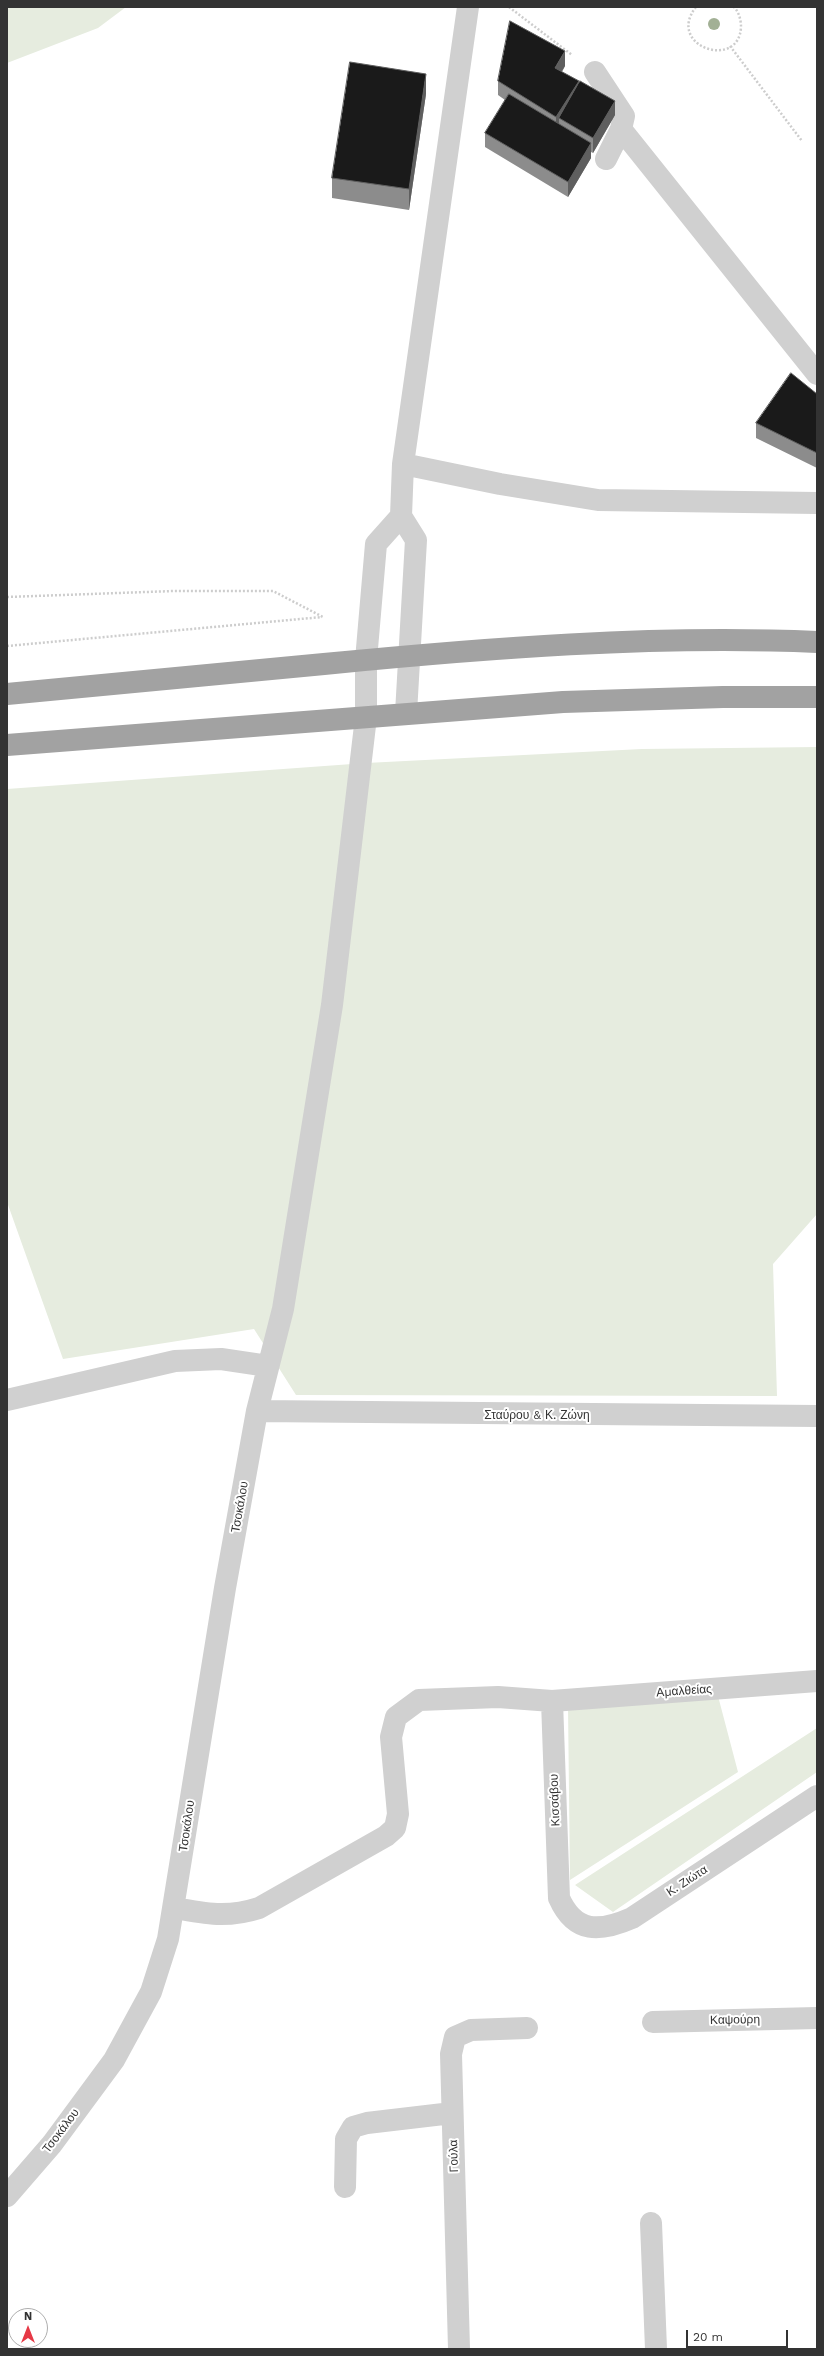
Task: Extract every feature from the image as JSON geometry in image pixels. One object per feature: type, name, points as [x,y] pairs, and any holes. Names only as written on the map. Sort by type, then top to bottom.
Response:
[{"type":"highway","points":[[7,694],[409,656],[562,644],[725,639],[817,642]]},
{"type":"highway","points":[[7,745],[406,713],[646,699],[817,697]]},
{"type":"street","points":[[406,713],[416,540],[401,516],[403,464],[468,7]]},
{"type":"street","points":[[595,72],[624,116],[621,129],[606,159]]},
{"type":"street","points":[[621,129],[817,374]]},
{"type":"street","points":[[403,464],[500,484],[598,500],[817,503]]},
{"type":"street","name":"Τσοκάλου","points":[[7,2196],[52,2144],[114,2060],[151,1992],[168,1939],[175,1908],[204,1714],[257,1412],[283,1308],[332,1005],[366,717],[366,660],[376,544],[401,516]]},
{"type":"street","points":[[7,1400],[175,1361],[220,1359],[268,1366]]},
{"type":"street","name":"Σταύρου & Κ. Ζώνη","points":[[257,1412],[817,1416]]},
{"type":"street","name":"Αμαλθείας","points":[[175,1908],[215,1915],[242,1914],[259,1908],[386,1836],[394,1828],[398,1814],[391,1737],[396,1717],[419,1700],[498,1696],[552,1701],[817,1681]]},
{"type":"street","name":"Κισσάβου","points":[[552,1701],[558,1898]]},
{"type":"street","name":"Κ. Ζιώτα","points":[[558,1898],[564,1911],[575,1922],[588,1927],[618,1924],[632,1918],[817,1796]]},
{"type":"street","name":"Καψούρη","points":[[653,2022],[817,2018]]},
{"type":"street","name":"Γούλα","points":[[459,2349],[450,2054],[455,2037],[471,2030],[527,2028]]},
{"type":"street","points":[[345,2187],[346,2139],[353,2128],[367,2123],[452,2113]]},
{"type":"street","points":[[651,2223],[656,2349]]},
{"type":"path","points":[[509,7],[595,72]]},
{"type":"path","points":[[694,7],[689,19],[689,31],[694,42],[704,49],[716,51],[736,42],[740,32],[741,21],[734,7]]},
{"type":"path","points":[[730,46],[802,141]]},
{"type":"path","points":[[7,597],[174,591],[273,591],[323,617],[7,646]]},
{"type":"shaded area","points":[[7,7],[126,7],[98,28],[7,63]]},
{"type":"shaded area","points":[[817,747],[817,1214],[773,1264],[777,1396],[296,1395],[254,1329],[63,1359],[7,1202],[7,789],[366,763],[642,749]]},
{"type":"shaded area","points":[[718,1696],[738,1772],[570,1880],[568,1706]]},
{"type":"shaded area","points":[[817,1728],[817,1772],[613,1912],[575,1885]]},
{"type":"building","points":[[510,21],[565,51],[555,68],[579,81],[556,117],[498,81]]},
{"type":"building","points":[[350,62],[426,74],[409,189],[332,178]]},
{"type":"building","points":[[580,81],[615,101],[593,138],[559,118]]},
{"type":"building","points":[[509,94],[591,143],[568,182],[485,133]]},
{"type":"building","points":[[791,373],[817,394],[817,453],[756,423]]}]
